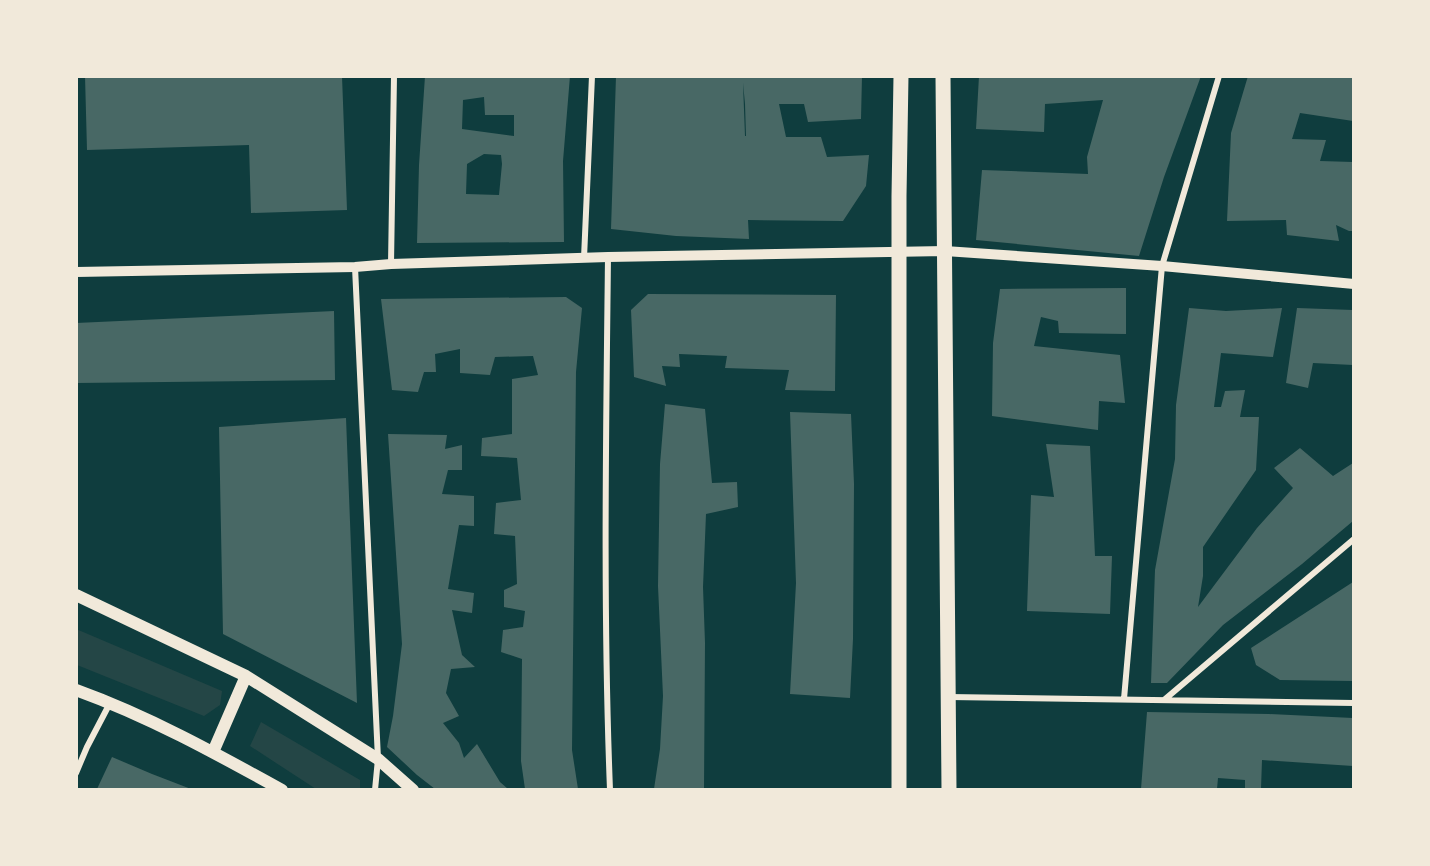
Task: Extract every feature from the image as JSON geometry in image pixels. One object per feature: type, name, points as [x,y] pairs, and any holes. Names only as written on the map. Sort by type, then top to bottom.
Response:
[{"type":"main road","points":[[899,789],[901,76]]},
{"type":"main road","points":[[943,76],[949,789]]},
{"type":"main road","points":[[76,595],[246,676],[378,759],[413,789]]},
{"type":"main road","points":[[213,752],[246,676]]},
{"type":"main road","points":[[76,690],[110,702],[213,752],[282,789]]},
{"type":"street","points":[[391,264],[394,76]]},
{"type":"street","points":[[584,258],[592,76]]},
{"type":"street","points":[[1124,699],[1162,266],[1219,76]]},
{"type":"street","points":[[76,272],[355,267],[608,257],[945,251],[1162,266],[1353,284]]},
{"type":"street","points":[[608,257],[606,509],[610,789]]},
{"type":"street","points":[[355,267],[378,759],[375,789]]},
{"type":"street","points":[[1164,700],[1353,539]]},
{"type":"street","points":[[949,697],[1353,703]]},
{"type":"street","points":[[76,773],[110,702]]},
{"type":"shaded area","points":[[76,629],[222,691],[220,705],[204,716],[77,665]]},
{"type":"shaded area","points":[[261,722],[360,780],[360,789],[316,789],[250,746]]},
{"type":"building","points":[[85,76],[342,76],[347,210],[251,213],[249,145],[87,150]]},
{"type":"building","points":[[425,76],[570,76],[563,161],[564,242],[417,243]],"holes":[[[484,97],[485,115],[514,115],[514,136],[462,129],[463,100]],[[484,154],[501,155],[499,195],[466,194],[467,164]]]},
{"type":"building","points":[[616,76],[862,76],[861,119],[808,122],[804,104],[779,104],[786,137],[821,137],[827,157],[869,155],[866,186],[843,221],[748,220],[749,239],[676,236],[611,229]],"holes":[[[743,83],[745,104],[746,136]]]},
{"type":"building","points":[[979,76],[1201,76],[1164,177],[1139,256],[976,240],[982,170],[1088,174],[1087,157],[1103,100],[1045,104],[1044,132],[976,129]]},
{"type":"building","points":[[1248,76],[1353,76],[1353,121],[1300,113],[1292,139],[1326,140],[1320,161],[1353,162],[1353,231],[1336,225],[1339,241],[1287,235],[1286,220],[1227,221],[1231,133]]},
{"type":"building","points":[[1126,288],[1126,334],[1059,333],[1058,321],[1041,317],[1034,346],[1120,355],[1125,403],[1099,401],[1098,430],[992,416],[993,343],[1000,289]]},
{"type":"building","points":[[648,294],[836,295],[835,391],[785,390],[789,370],[725,368],[727,356],[679,354],[680,367],[662,366],[666,386],[634,377],[631,310]]},
{"type":"building","points":[[566,297],[582,308],[576,372],[572,750],[578,789],[525,789],[521,761],[522,659],[501,652],[503,630],[523,627],[525,611],[504,607],[504,590],[517,584],[515,536],[494,534],[496,503],[521,500],[517,458],[481,456],[482,438],[512,434],[512,379],[538,375],[533,356],[495,357],[490,375],[460,373],[460,349],[435,354],[436,372],[424,372],[418,392],[392,390],[381,299]]},
{"type":"building","points":[[1189,308],[1226,311],[1282,308],[1273,357],[1221,353],[1214,407],[1221,407],[1225,391],[1245,390],[1240,417],[1259,417],[1256,470],[1203,547],[1203,576],[1198,607],[1257,528],[1293,488],[1274,468],[1300,448],[1333,476],[1353,463],[1353,521],[1223,625],[1167,683],[1151,683],[1155,570],[1175,459],[1176,405]]},
{"type":"building","points":[[1297,308],[1353,310],[1353,365],[1313,363],[1308,388],[1286,383]]},
{"type":"building","points":[[334,311],[335,380],[76,383],[76,323]]},
{"type":"building","points":[[665,404],[705,409],[712,483],[737,482],[738,507],[706,514],[703,587],[704,789],[654,789],[660,749],[663,696],[658,586],[660,464]]},
{"type":"building","points":[[790,412],[851,414],[854,484],[853,639],[850,698],[790,694],[796,583]]},
{"type":"building","points":[[346,418],[357,703],[223,634],[219,427]]},
{"type":"building","points":[[388,434],[447,435],[445,449],[462,445],[462,470],[448,470],[442,494],[474,496],[474,526],[459,525],[448,589],[474,593],[472,613],[452,610],[462,655],[475,667],[451,669],[446,693],[459,716],[443,723],[459,743],[464,758],[477,744],[500,782],[508,789],[435,789],[387,747],[402,644]]},
{"type":"building","points":[[1046,444],[1090,446],[1095,556],[1112,556],[1110,614],[1027,611],[1031,495],[1054,497]]},
{"type":"building","points":[[1353,582],[1353,681],[1280,680],[1256,665],[1251,648]]},
{"type":"building","points":[[1147,712],[1353,718],[1353,766],[1262,760],[1261,789],[1245,789],[1245,780],[1218,778],[1217,789],[1141,789]]},
{"type":"building","points":[[112,757],[152,774],[191,789],[97,789]]}]
